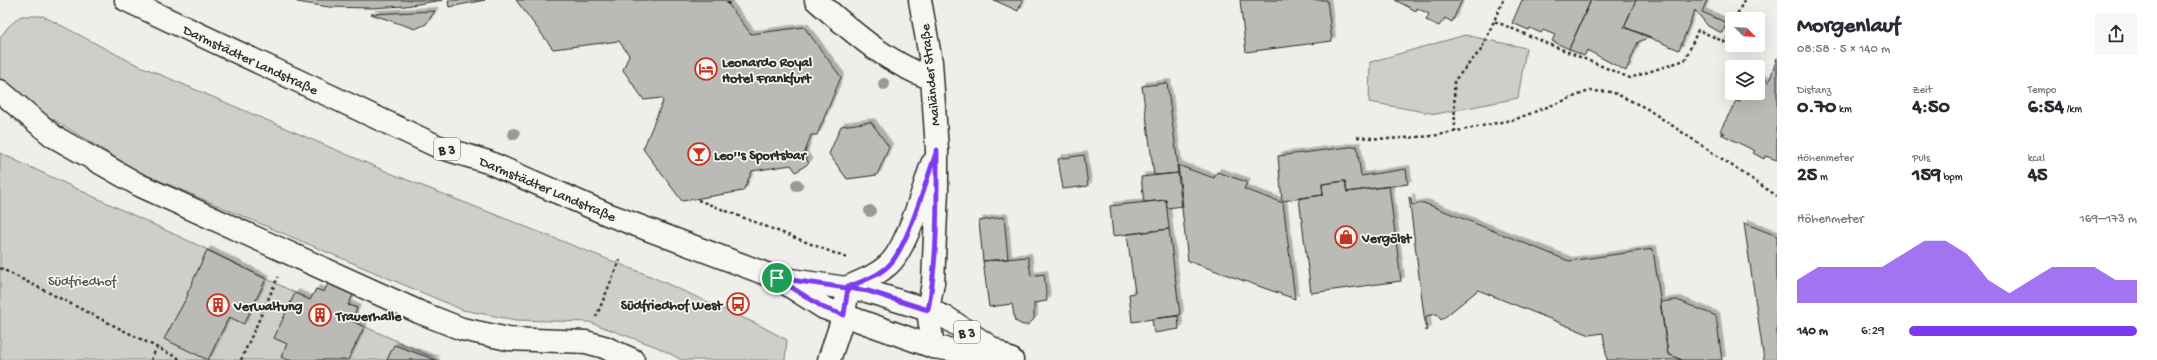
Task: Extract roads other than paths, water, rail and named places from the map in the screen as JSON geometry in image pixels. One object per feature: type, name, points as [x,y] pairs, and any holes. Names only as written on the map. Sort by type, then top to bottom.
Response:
[{"type":"main road","name":"Darmstädter Landstraße","points":[[126,0],[439,147],[488,162],[607,214],[777,278],[824,308],[933,347],[1009,359]]},
{"type":"main road","points":[[816,0],[864,43],[906,69],[932,80]]},
{"type":"main road","name":"Mailänder Straße","points":[[920,0],[932,80],[937,150],[937,190],[933,283],[928,310],[933,347]]},
{"type":"main road","points":[[0,91],[53,136],[140,185],[419,312],[462,329],[508,339],[586,342],[604,346],[633,360]]},
{"type":"main road","name":"Mailänder Straße","points":[[848,287],[875,276],[890,264],[902,247],[937,150]]},
{"type":"main road","name":"Darmstädter Landstraße","points":[[777,278],[868,291],[928,310],[947,318],[1009,359]]},
{"type":"main road","points":[[829,358],[844,315],[848,287]]},
{"type":"place","name":"Leonardo Royal Hotel Frankfurt","points":[[706,69]]},
{"type":"place","name":"Leo''s Sportsbar","points":[[699,154]]},
{"type":"place","name":"Vergölst","points":[[1346,237]]},
{"type":"place","name":"Südfriedhof West","points":[[738,304]]},
{"type":"place","name":"Verwaltung","points":[[218,305]]},
{"type":"place","name":"Trauerhalle","points":[[320,315]]},
{"type":"park label","name":"Südfriedhof","points":[[82,280]]}]
